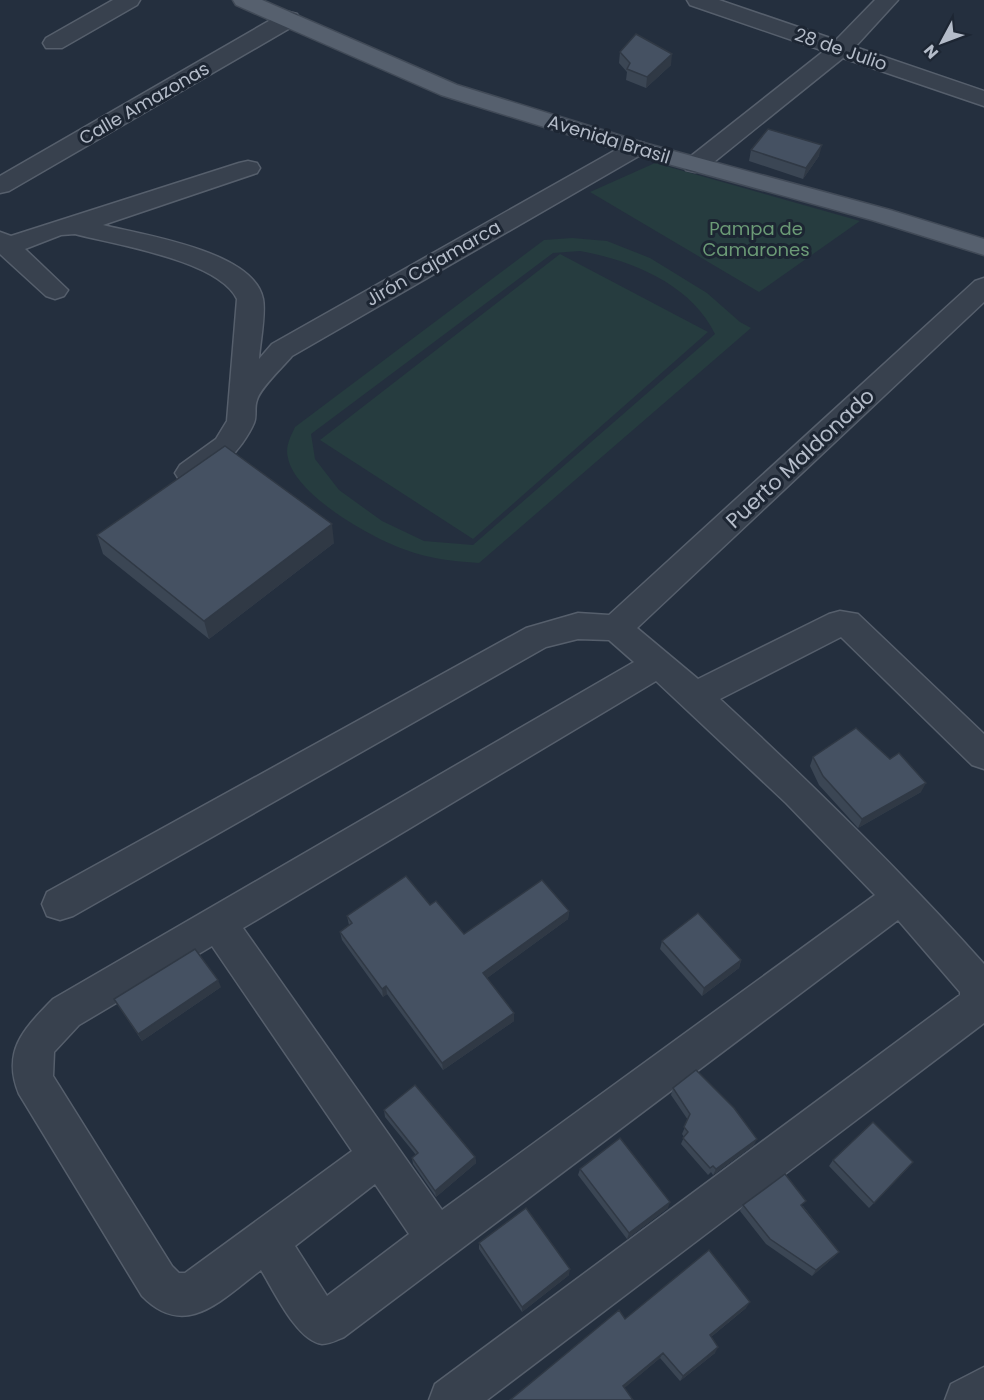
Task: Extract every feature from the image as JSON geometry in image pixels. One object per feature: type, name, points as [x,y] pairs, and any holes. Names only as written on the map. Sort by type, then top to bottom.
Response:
[{"type":"main road","name":"Avenida Brasil","points":[[244,0],[450,90],[636,148],[881,215],[984,247]]},
{"type":"street","points":[[54,43],[129,0]]},
{"type":"street","name":"28 de Julio","points":[[698,0],[984,99]]},
{"type":"street","points":[[695,165],[840,49],[886,0]]},
{"type":"street","name":"Calle Amazonas","points":[[0,186],[289,19]]},
{"type":"street","name":"Jirón Cajamarca","points":[[245,394],[282,350],[636,148]]},
{"type":"street","points":[[4,243],[57,228],[75,226],[248,168]]},
{"type":"street","points":[[75,226],[204,259],[243,283],[250,299],[245,394],[241,421],[226,446],[168,490]]},
{"type":"street","points":[[4,243],[55,290]]},
{"type":"street","name":"Puerto Maldonado","points":[[616,628],[984,287]]},
{"type":"street","points":[[246,347],[282,350]]},
{"type":"street","points":[[695,696],[840,622],[847,623],[982,750]]},
{"type":"street","points":[[60,904],[537,637],[578,626],[616,628],[695,696],[798,793],[901,897],[977,984],[980,998],[973,1008],[451,1400]]},
{"type":"street","points":[[379,1156],[191,1295],[170,1294],[157,1281],[33,1080],[35,1045],[66,1012],[658,664]]},
{"type":"street","points":[[267,1241],[315,1316],[320,1322],[329,1322],[437,1239],[901,897]]},
{"type":"street","points":[[218,923],[437,1239]]},
{"type":"street","points":[[967,1400],[984,1389]]},
{"type":"green space","name":"Pampa de Camarones","points":[[655,163],[860,221],[759,292],[590,192]]},
{"type":"green space","points":[[572,238],[607,241],[650,258],[707,293],[740,322],[751,328],[479,563],[433,558],[415,553],[375,536],[337,514],[305,486],[294,472],[287,454],[295,427],[544,240]],"holes":[[[580,251],[639,268],[675,288],[691,301],[715,334],[473,545],[424,541],[382,521],[339,490],[315,459],[311,434],[553,253]]]},
{"type":"green space","points":[[560,254],[708,332],[473,539],[320,440]]},
{"type":"building","points":[[636,34],[672,54],[647,77],[627,69],[630,63],[620,52]]},
{"type":"building","points":[[768,129],[822,145],[806,168],[751,150]]},
{"type":"building","points":[[225,446],[332,524],[204,621],[97,535]]},
{"type":"building","points":[[856,728],[890,759],[899,753],[926,783],[862,819],[823,776],[813,757]]},
{"type":"building","points":[[406,876],[430,905],[436,901],[464,934],[542,880],[569,911],[483,973],[514,1013],[442,1063],[386,986],[382,989],[340,932],[352,923],[347,916]]},
{"type":"building","points":[[698,913],[741,960],[704,988],[662,941]]},
{"type":"building","points":[[195,949],[218,980],[138,1034],[114,999]]},
{"type":"building","points":[[696,1070],[734,1108],[757,1139],[716,1169],[713,1166],[710,1168],[683,1138],[688,1132],[684,1127],[690,1114],[673,1088]]},
{"type":"building","points":[[415,1085],[475,1157],[435,1191],[412,1158],[418,1153],[384,1110]]},
{"type":"building","points":[[873,1122],[913,1162],[874,1203],[833,1160]]},
{"type":"building","points":[[620,1138],[670,1202],[629,1233],[580,1169]]},
{"type":"building","points":[[785,1174],[806,1201],[801,1205],[839,1252],[816,1270],[770,1239],[743,1205]]},
{"type":"building","points":[[526,1208],[570,1269],[522,1307],[479,1243]]},
{"type":"building","points":[[709,1250],[750,1302],[710,1335],[718,1347],[683,1376],[663,1353],[623,1386],[633,1400],[510,1400],[619,1310],[625,1319]]}]
